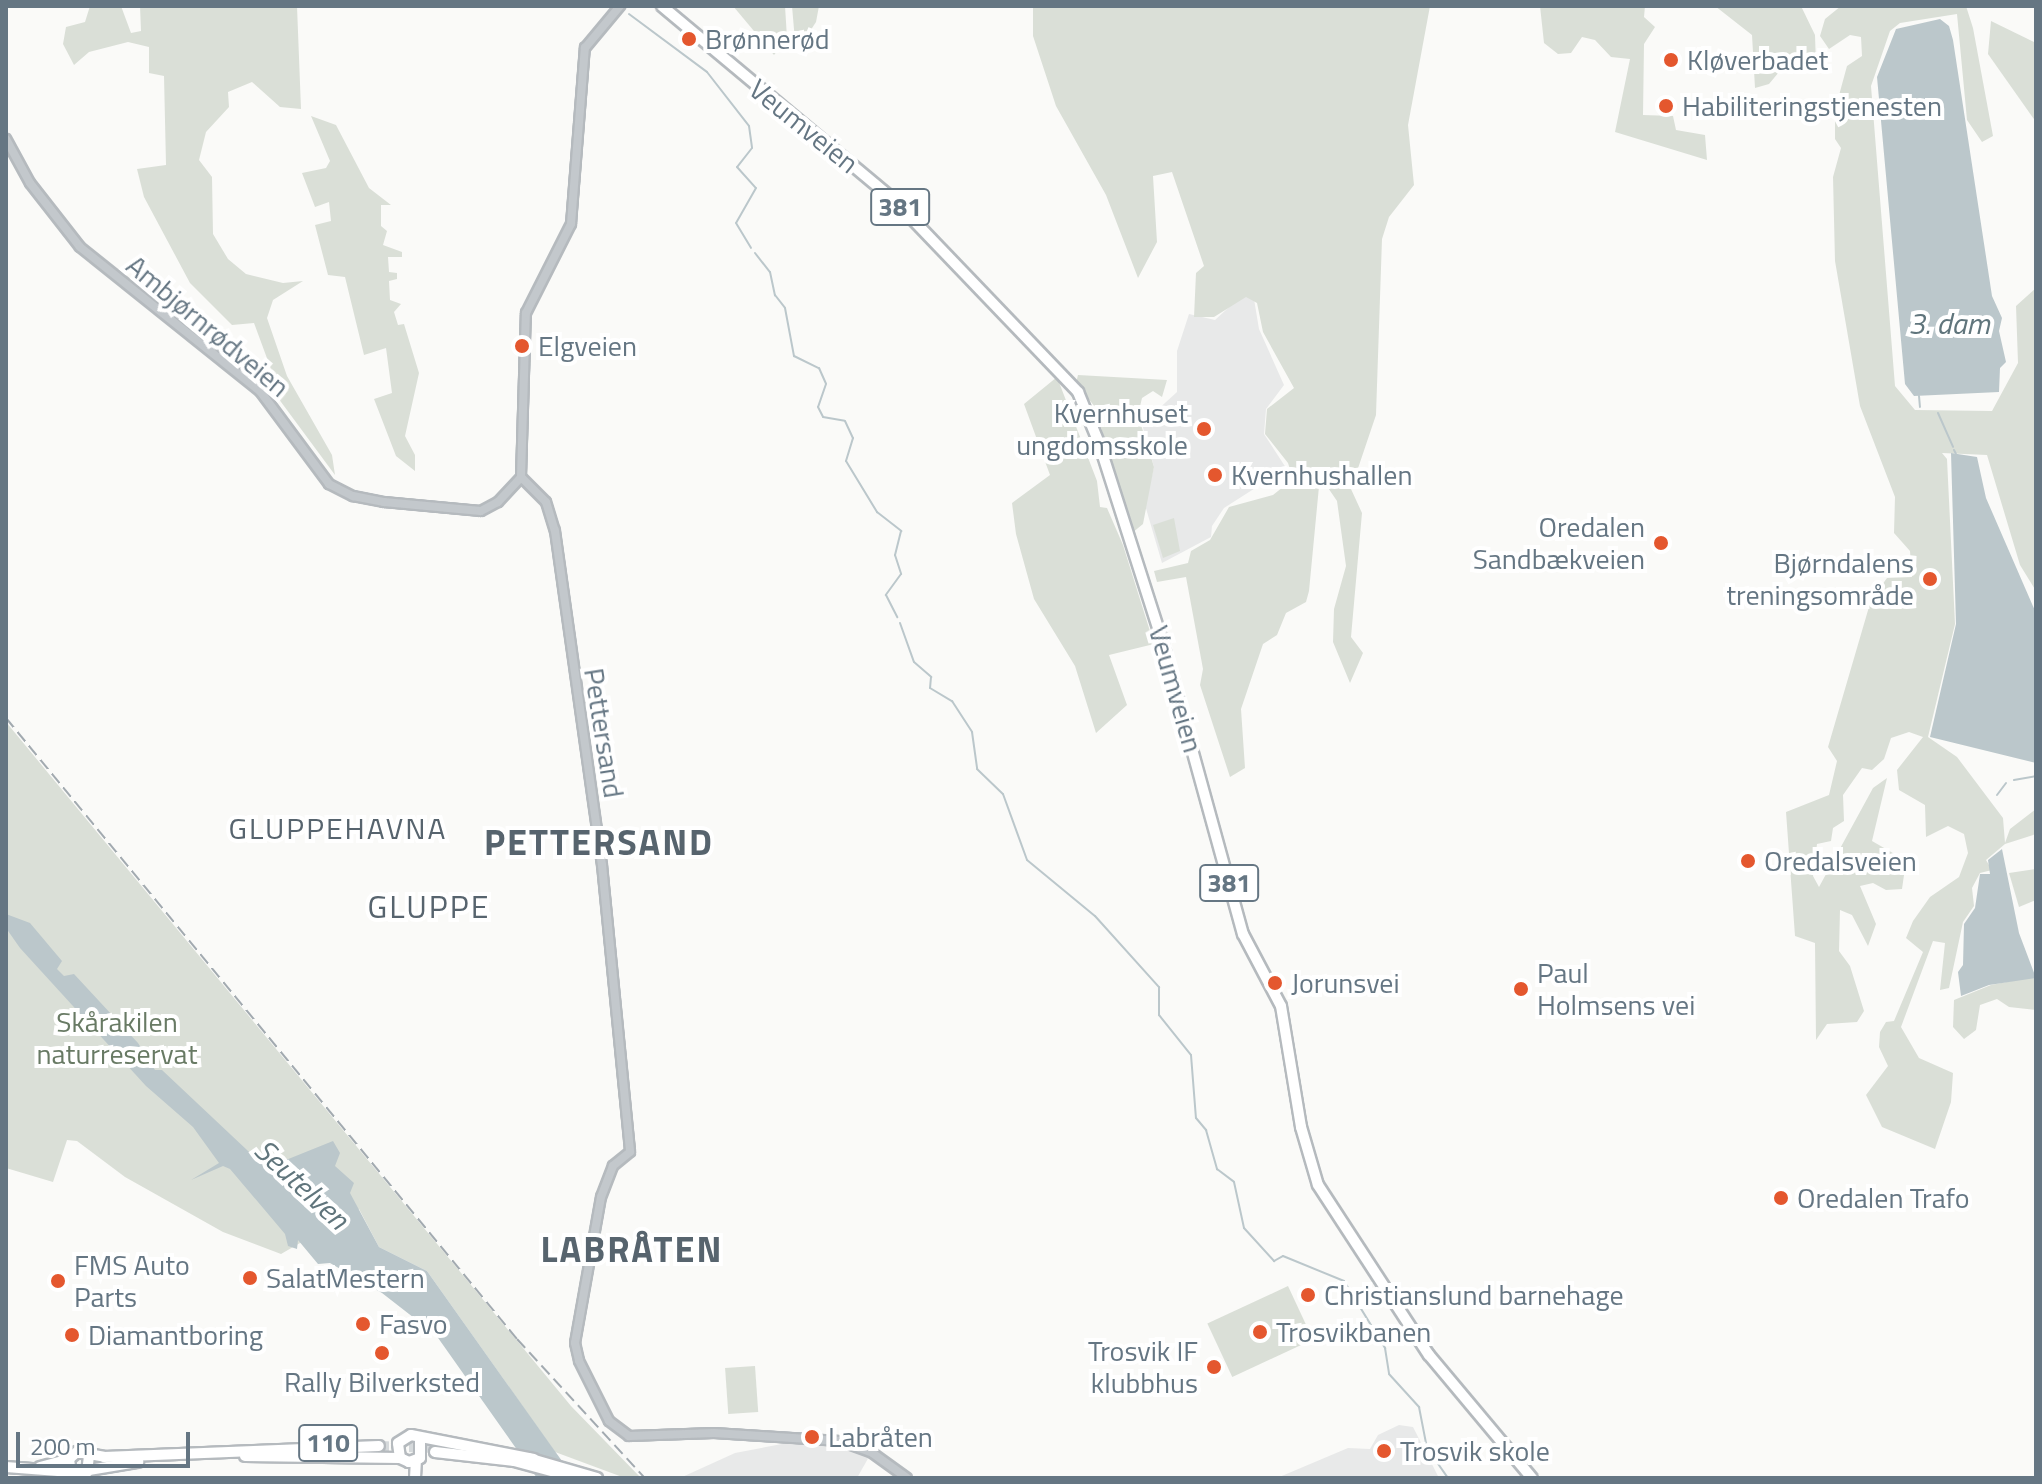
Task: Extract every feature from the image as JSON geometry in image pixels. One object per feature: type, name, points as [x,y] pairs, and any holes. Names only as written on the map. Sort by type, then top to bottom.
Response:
[{"type":"main road","name":"Veumveien","points":[[662,6],[894,200],[966,280],[1057,365],[1078,392],[1150,602],[1243,934],[1281,1006],[1301,1127],[1318,1185],[1429,1355],[1532,1478]]},
{"type":"main road","name":"110","points":[[33,1469],[69,1459],[77,1452],[89,1456],[255,1449],[411,1435],[597,1478]]},
{"type":"main road","name":"110","points":[[401,1438],[396,1448],[410,1460]]},
{"type":"main road","points":[[409,1478],[410,1460],[420,1439]]},
{"type":"main road","name":"110","points":[[6,1467],[80,1475],[114,1463],[379,1448],[255,1449]]},
{"type":"main road","name":"110","points":[[435,1450],[504,1457]]},
{"type":"main road","points":[[89,1456],[89,1470]]},
{"type":"main road","name":"110","points":[[245,1456],[410,1460],[504,1457]]},
{"type":"main road","points":[[69,1459],[71,1472]]},
{"type":"main road","points":[[410,1460],[415,1478]]},
{"type":"main road","name":"110","points":[[532,1462],[577,1478]]},
{"type":"street","points":[[521,477],[526,313],[571,224],[585,48],[620,6]]},
{"type":"street","name":"Ambjørnrødveien","points":[[6,139],[30,183],[80,247],[260,391],[329,484],[363,498],[469,513],[498,502],[521,477]]},
{"type":"street","name":"Pettersand","points":[[521,477],[546,502],[555,531],[602,865],[630,1152],[613,1166],[601,1197],[575,1343],[589,1385],[609,1421],[622,1434],[751,1437],[852,1444],[907,1478]]},
{"type":"shaded area","name":"Kvernhuset ungdomsskole","points":[[1253,293],[1259,329],[1284,385],[1266,409],[1264,434],[1290,474],[1274,485],[1260,485],[1224,508],[1212,526],[1211,537],[1162,563],[1145,505],[1154,467],[1142,424],[1177,392],[1177,351],[1189,314],[1215,320],[1240,297]]},
{"type":"shaded area","name":"Trosvik skole","points":[[1399,1425],[1413,1427],[1439,1478],[1277,1478],[1348,1448],[1370,1449],[1378,1435]]},
{"type":"shaded area","points":[[787,1443],[835,1444],[870,1455],[857,1478],[680,1478],[735,1453]]},
{"type":"green space","points":[[90,6],[121,6],[131,33],[141,31],[140,6],[297,6],[301,109],[280,107],[252,82],[228,92],[229,107],[206,132],[199,160],[212,177],[213,234],[228,259],[246,274],[283,283],[303,281],[273,300],[267,318],[287,376],[332,455],[335,475],[267,383],[275,380],[254,323],[232,325],[190,283],[144,197],[137,169],[166,165],[164,76],[149,73],[149,47],[128,42],[89,52],[74,65],[63,44],[66,27],[85,22]]},
{"type":"green space","points":[[733,6],[785,6],[787,38],[774,55]]},
{"type":"green space","points":[[792,6],[819,6],[816,22],[801,45],[795,41]]},
{"type":"green space","points":[[1033,6],[1430,6],[1408,125],[1414,185],[1389,217],[1382,239],[1376,415],[1351,489],[1362,513],[1351,637],[1363,653],[1350,683],[1333,642],[1334,609],[1346,566],[1337,501],[1320,476],[1306,602],[1286,613],[1277,635],[1263,644],[1241,709],[1245,768],[1230,777],[1200,685],[1203,669],[1186,577],[1157,582],[1154,571],[1188,563],[1191,551],[1210,540],[1229,507],[1273,495],[1293,479],[1288,463],[1265,434],[1267,409],[1294,388],[1263,332],[1257,303],[1246,297],[1214,317],[1194,317],[1196,273],[1204,266],[1172,172],[1153,176],[1157,242],[1138,278],[1106,195],[1056,106],[1033,36]]},
{"type":"green space","points":[[1540,6],[1645,6],[1644,17],[1655,27],[1644,44],[1643,115],[1673,116],[1676,130],[1705,135],[1707,160],[1615,132],[1630,59],[1611,57],[1595,40],[1582,37],[1571,53],[1558,54],[1544,43]]},
{"type":"green space","points":[[1715,6],[1801,6],[1815,35],[1816,65],[1779,72],[1769,84],[1755,88],[1752,35]]},
{"type":"green space","points":[[1841,6],[1966,6],[1993,136],[1982,142],[1967,120],[1957,14],[1900,23],[1890,31],[1871,86],[1895,386],[1915,410],[1992,411],[2018,363],[2016,306],[2036,288],[2036,591],[2020,565],[1987,455],[1942,453],[1947,459],[1955,624],[1928,737],[1957,757],[2003,818],[2005,843],[2010,829],[2036,809],[2036,834],[2005,844],[1986,860],[1992,870],[1980,873],[1972,888],[1974,906],[1963,922],[1949,988],[1940,990],[1945,943],[1933,941],[1901,1027],[1919,1058],[1953,1073],[1951,1102],[1935,1149],[1882,1127],[1866,1095],[1888,1066],[1879,1047],[1880,1032],[1886,1022],[1894,1021],[1923,952],[1906,938],[1913,921],[1930,897],[1959,877],[1968,853],[1964,834],[1948,826],[1926,837],[1925,805],[1899,790],[1897,770],[1923,737],[1909,732],[1891,738],[1884,759],[1872,770],[1862,768],[1843,795],[1844,821],[1833,828],[1831,841],[1817,844],[1813,876],[1819,887],[1873,788],[1887,778],[1872,841],[1898,856],[1905,868],[1902,889],[1886,890],[1873,883],[1860,886],[1876,924],[1868,946],[1852,915],[1840,910],[1839,951],[1850,966],[1864,1011],[1857,1022],[1827,1024],[1816,1040],[1815,943],[1795,936],[1786,812],[1829,795],[1837,761],[1828,747],[1871,600],[1887,578],[1912,577],[1910,551],[1894,533],[1895,497],[1860,406],[1835,261],[1833,177],[1841,148],[1835,139],[1835,110],[1847,66],[1862,56],[1861,37],[1850,35],[1829,49],[1820,36],[1825,19]]},
{"type":"green space","points":[[1991,21],[2034,42],[2036,122],[1988,54]]},
{"type":"green space","points":[[311,116],[336,125],[369,188],[391,205],[381,205],[381,226],[387,231],[383,245],[402,252],[402,257],[388,257],[389,272],[397,273],[397,279],[389,281],[390,300],[401,304],[394,312],[398,325],[404,324],[419,373],[405,436],[415,455],[415,471],[396,456],[374,399],[392,393],[386,348],[364,355],[345,277],[328,275],[315,225],[331,221],[329,202],[315,207],[302,173],[326,168],[330,161]]},
{"type":"green space","points":[[1078,375],[1167,380],[1162,397],[1153,391],[1142,398],[1138,415],[1154,467],[1143,524],[1132,533],[1095,407],[1076,383]]},
{"type":"green space","points":[[1057,377],[1097,481],[1100,507],[1107,508],[1123,545],[1154,644],[1109,655],[1127,705],[1096,733],[1075,666],[1034,599],[1016,534],[1012,503],[1050,475],[1024,404]]},
{"type":"green space","points":[[1174,518],[1180,551],[1163,558],[1153,525]]},
{"type":"green space","name":"Skårakilen naturreservat","points":[[6,722],[571,1406],[641,1478],[625,1478],[555,1452],[427,1271],[379,1247],[359,1209],[281,1254],[223,1232],[125,1177],[77,1141],[67,1140],[53,1182],[6,1168]]},
{"type":"green space","points":[[2036,869],[2036,900],[2019,907],[2009,873]]},
{"type":"green space","points":[[2036,976],[2036,1010],[2009,1007],[1997,999],[1980,1005],[1976,1030],[1964,1039],[1953,1027],[1954,1000],[1991,985]]},
{"type":"green space","name":"Trosvikbanen","points":[[1288,1286],[1313,1339],[1232,1377],[1207,1324]]},
{"type":"green space","points":[[755,1366],[758,1412],[728,1414],[725,1368]]},
{"type":"water","name":"3. dam","points":[[1940,19],[1949,26],[1953,40],[1992,296],[2002,318],[1999,331],[2006,362],[2000,368],[1999,392],[1914,396],[1905,384],[1877,77],[1896,29]]},
{"type":"water","points":[[1951,453],[1977,457],[1986,498],[2036,613],[2036,763],[1930,737],[1956,624]]},
{"type":"water","points":[[2002,849],[2019,933],[2036,978],[1989,985],[1961,996],[1958,972],[1963,965],[1964,924],[1975,908],[1980,874],[1990,874],[1988,860]]},
{"type":"water","name":"Seutelven","points":[[6,914],[30,923],[62,961],[57,969],[64,976],[74,974],[138,1043],[155,1070],[162,1070],[266,1168],[333,1141],[340,1153],[335,1166],[354,1183],[350,1193],[379,1247],[427,1271],[574,1478],[537,1478],[436,1335],[382,1293],[330,1263],[318,1264],[298,1240],[297,1249],[288,1246],[285,1234],[230,1169],[223,1166],[191,1180],[219,1163],[193,1127],[146,1086],[20,948],[6,928]]},
{"type":"waterway","points":[[629,14],[707,72],[749,126],[752,148],[737,167],[756,188],[736,223],[751,248]]},
{"type":"waterway","points":[[755,253],[770,272],[775,295],[785,308],[794,356],[819,368],[826,384],[818,407],[823,417],[845,421],[853,438],[846,461],[877,512],[901,531],[895,555],[901,574],[886,595],[897,617]]},
{"type":"waterway","points":[[1919,396],[1920,407]]},
{"type":"waterway","points":[[1938,413],[1953,447]]},
{"type":"waterway","points":[[1954,450],[1956,454]]},
{"type":"waterway","points":[[900,623],[914,662],[931,677],[930,688],[952,701],[972,732],[977,769],[1003,794],[1027,860],[1095,916],[1159,987],[1159,1015],[1191,1055],[1196,1118],[1206,1130],[1217,1169],[1234,1182],[1244,1228],[1274,1261],[1283,1256],[1344,1281],[1385,1348],[1389,1374],[1419,1407],[1427,1448],[1448,1478]]},
{"type":"waterway","points":[[2014,780],[2036,776]]},
{"type":"waterway","points":[[1997,795],[2006,783]]},
{"type":"tunnel","points":[[379,1446],[435,1448]]},
{"type":"railway","points":[[6,718],[517,1339],[645,1478]]},
{"type":"place","name":"Brønnerød","points":[[689,39]]},
{"type":"place","name":"Kløverbadet","points":[[1671,60]]},
{"type":"place","name":"Habiliteringstjenesten","points":[[1666,106]]},
{"type":"place","name":"Elgveien","points":[[522,346]]},
{"type":"place","name":"Kvernhuset ungdomsskole","points":[[1204,429]]},
{"type":"place","name":"Kvernhushallen","points":[[1215,475]]},
{"type":"place","name":"Oredalen Sandbækveien","points":[[1661,543]]},
{"type":"place","name":"Bjørndalens treningsområde","points":[[1930,579]]},
{"type":"place","name":"Oredalsveien","points":[[1748,861]]},
{"type":"place","name":"Jorunsvei","points":[[1275,983]]},
{"type":"place","name":"Paul Holmsens vei","points":[[1521,989]]},
{"type":"place","name":"Oredalen Trafo","points":[[1781,1198]]},
{"type":"place","name":"SalatMestern","points":[[250,1278]]},
{"type":"place","name":"FMS Auto Parts","points":[[58,1281]]},
{"type":"place","name":"Christianslund barnehage","points":[[1308,1295]]},
{"type":"place","name":"Fasvo","points":[[363,1324]]},
{"type":"place","name":"Trosvikbanen","points":[[1260,1332]]},
{"type":"place","name":"Diamantboring","points":[[72,1335]]},
{"type":"place","name":"Rally Bilverksted","points":[[382,1353]]},
{"type":"place","name":"Trosvik IF klubbhus","points":[[1214,1367]]},
{"type":"place","name":"Labråten","points":[[812,1437]]},
{"type":"place","name":"Trosvik skole","points":[[1384,1451]]},
{"type":"district","name":"GLUPPEHAVNA","points":[[338,828]]},
{"type":"district","name":"PETTERSAND","points":[[599,842]]},
{"type":"district","name":"GLUPPE","points":[[429,906]]},
{"type":"district","name":"LABRÅTEN","points":[[632,1249]]}]
